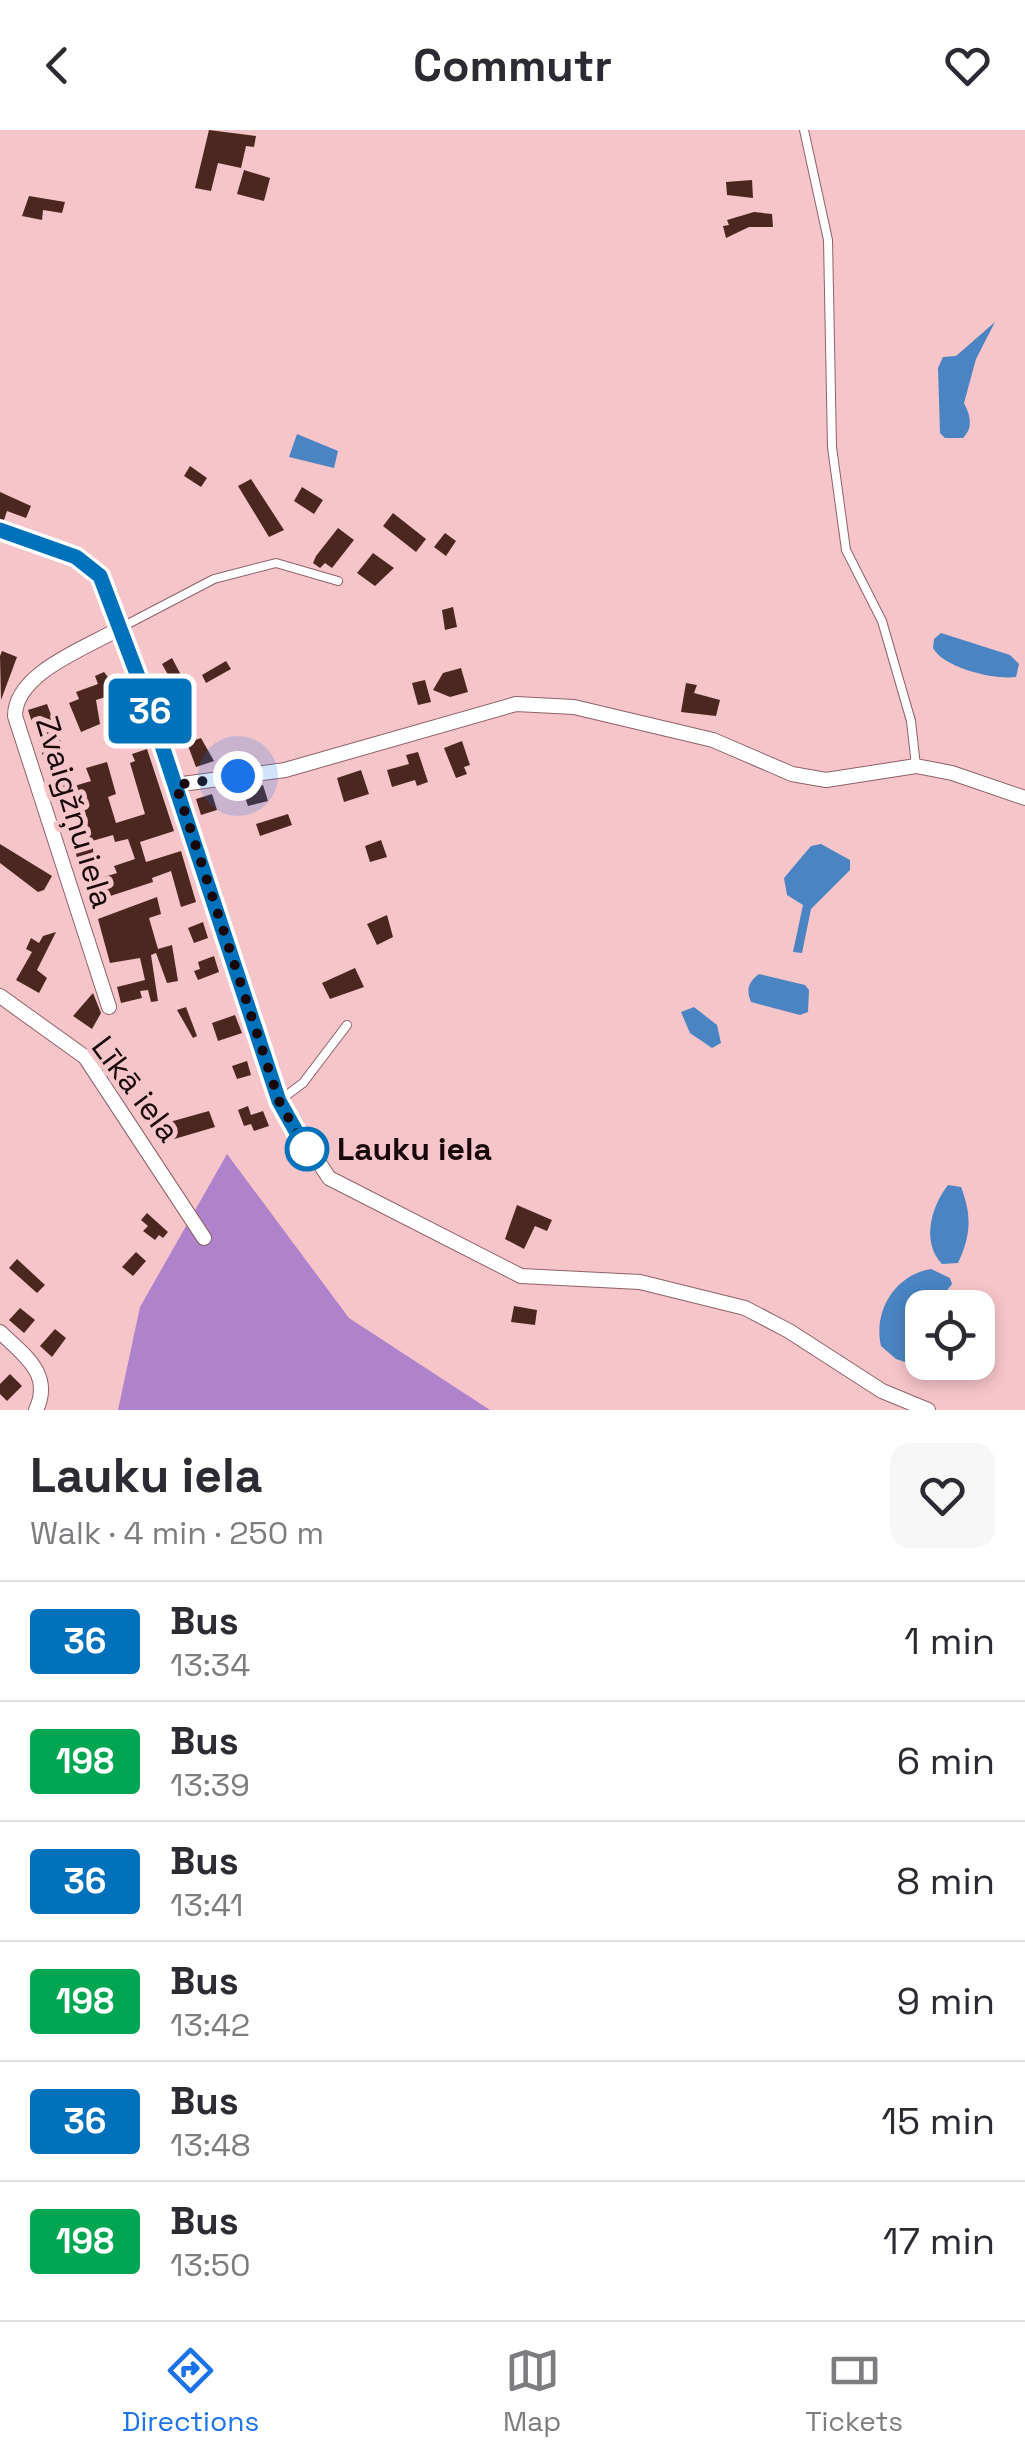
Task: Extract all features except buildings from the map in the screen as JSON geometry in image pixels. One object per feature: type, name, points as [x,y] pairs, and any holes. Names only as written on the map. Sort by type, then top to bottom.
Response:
[{"type":"street","points":[[0,530],[76,557],[100,576],[122,627],[176,785],[279,1101],[310,1156],[329,1178],[520,1276],[640,1282],[744,1308],[789,1331],[882,1391],[928,1410]]},
{"type":"street","name":"Zvaigžņu iela","points":[[109,1006],[15,716],[15,700],[31,680],[122,627]]},
{"type":"street","points":[[176,785],[286,770],[516,704],[574,707],[712,740],[792,774],[826,780],[916,766],[952,773],[1025,798]]},
{"type":"street","name":"Līkā iela","points":[[0,996],[84,1057],[109,1087],[204,1238]]},
{"type":"street","points":[[0,1332],[35,1366],[43,1382],[36,1410]]},
{"type":"lane","points":[[804,130],[828,240],[832,447],[846,550],[882,621],[910,721],[916,766]]},
{"type":"lane","points":[[122,627],[214,579],[276,563],[338,581]]},
{"type":"lane","points":[[279,1101],[303,1083],[347,1025]]},
{"type":"shaded area","points":[[227,1154],[349,1318],[490,1410],[118,1410],[140,1307]]},
{"type":"water","points":[[995,322],[976,359],[964,403],[969,430],[963,438],[945,438],[940,433],[938,368],[943,357],[956,356]]},
{"type":"water","points":[[297,434],[338,451],[334,468],[289,457]]},
{"type":"water","points":[[941,633],[1010,655],[1019,664],[1016,677],[958,667],[933,648],[934,639]]},
{"type":"water","points":[[821,844],[850,860],[850,870],[811,909],[802,953],[793,952],[803,905],[787,895],[784,878],[811,846]]},
{"type":"water","points":[[759,974],[805,985],[809,990],[808,1012],[800,1015],[751,1002],[749,986]]},
{"type":"water","points":[[694,1007],[717,1025],[721,1043],[712,1048],[690,1033],[681,1012]]},
{"type":"water","points":[[948,1185],[961,1187],[968,1225],[958,1263],[942,1264],[930,1235],[933,1214]]},
{"type":"water","points":[[931,1269],[950,1278],[952,1284],[947,1290],[905,1290],[905,1362],[881,1346],[880,1320],[897,1287]]},
{"type":"bus line","name":"36","points":[[0,530],[76,557],[100,576],[148,703],[279,1101],[310,1156]]},
{"type":"place","name":"Lauku iela","points":[[307,1149]]},
{"type":"route","points":[[238,776],[176,785],[279,1101],[310,1156],[307,1149]]}]
